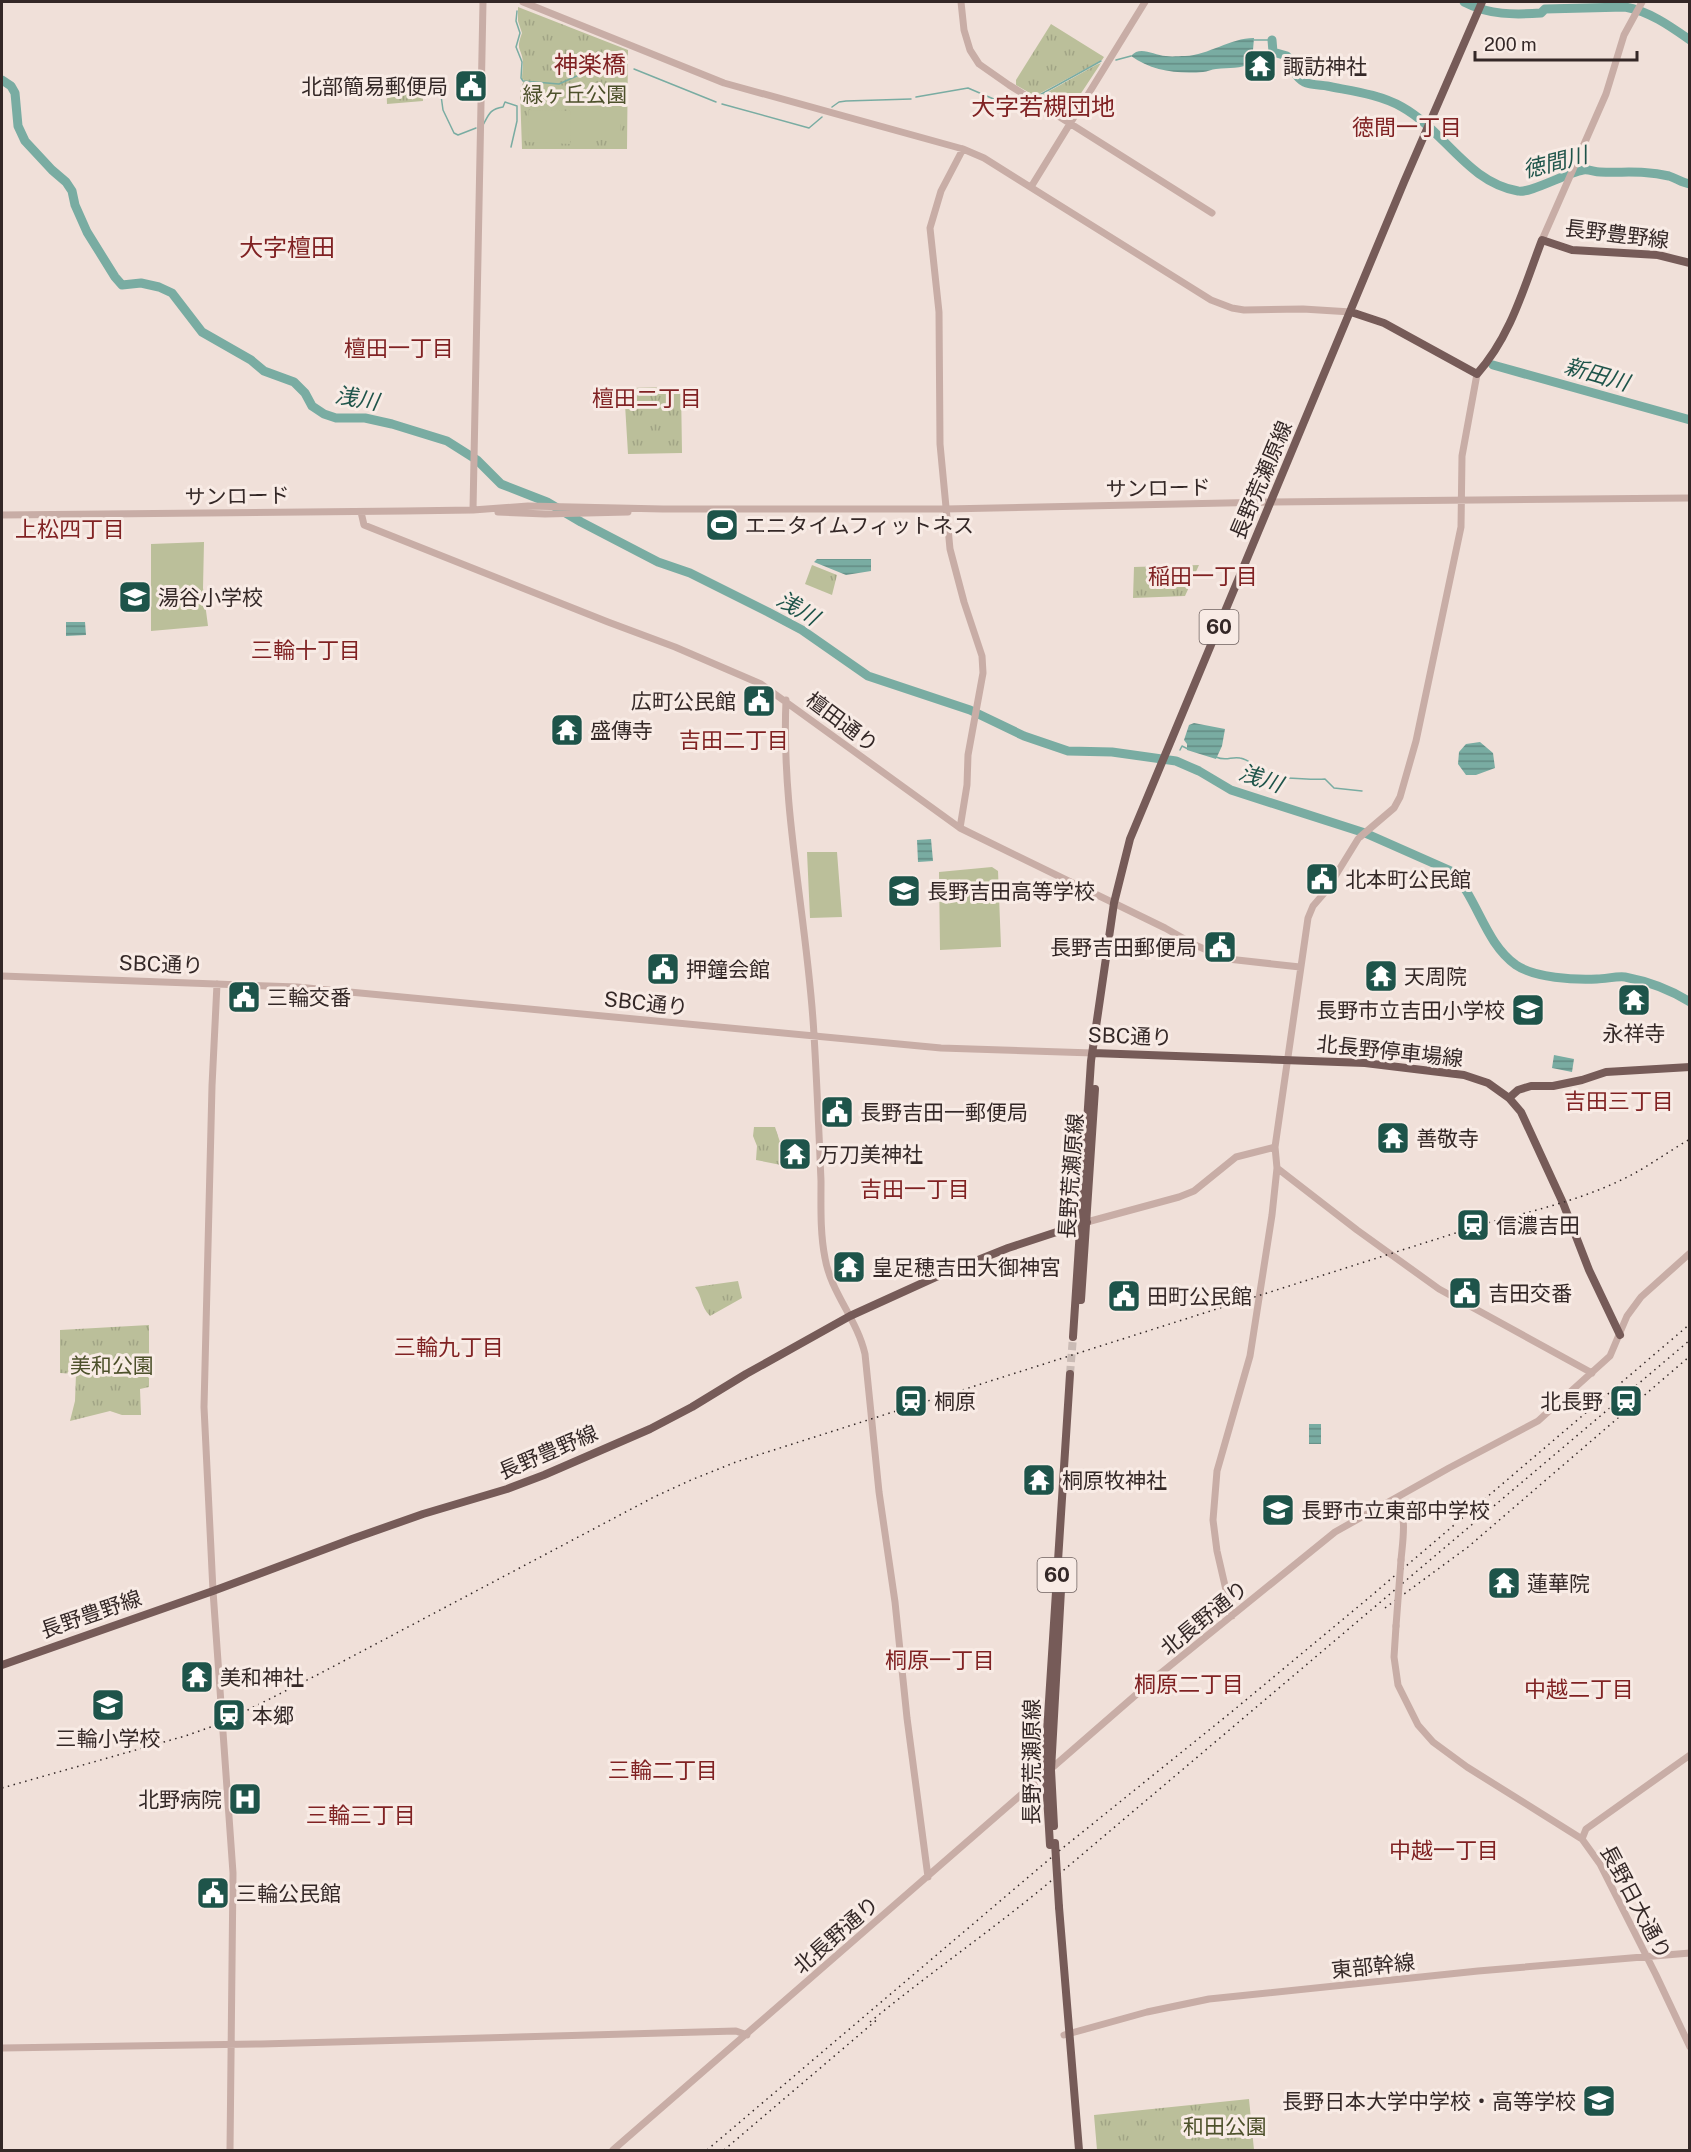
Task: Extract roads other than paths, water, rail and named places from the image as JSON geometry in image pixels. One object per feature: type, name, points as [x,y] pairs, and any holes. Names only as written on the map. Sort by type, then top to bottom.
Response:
[{"type":"main road","name":"長野荒瀬原線","points":[[1075,1337],[1096,1060],[1093,1053],[1114,903],[1130,839],[1482,2]]},
{"type":"main road","name":"長野豊野線","points":[[1477,374],[1489,361],[1506,335],[1542,240],[1572,250],[1658,255],[1689,263]]},
{"type":"main road","points":[[1351,312],[1384,323],[1477,374]]},
{"type":"main road","name":"SBC通り","points":[[1093,1053],[1288,1059]]},
{"type":"main road","name":"北長野停車場線","points":[[1288,1059],[1376,1064],[1464,1075],[1488,1083],[1509,1098],[1521,1112],[1532,1134],[1572,1222],[1589,1270],[1620,1335]]},
{"type":"main road","points":[[1509,1098],[1518,1090],[1532,1086],[1553,1086],[1606,1072],[1689,1067]]},
{"type":"main road","name":"長野豊野線","points":[[2,1665],[213,1591],[413,1517],[507,1490],[650,1429],[850,1316],[1008,1248],[1084,1223]]},
{"type":"main road","name":"長野荒瀬原線","points":[[1073,1374],[1052,1632],[1048,1772],[1056,1907],[1078,2151]]},
{"type":"main road","name":"長野荒瀬原線","points":[[1067,2034],[1074,2151]]},
{"type":"street","points":[[473,510],[483,2]]},
{"type":"street","points":[[523,2],[724,83],[963,149],[984,158],[1211,300],[1232,308],[1351,312]]},
{"type":"street","points":[[961,2],[967,41],[979,64],[1212,213]]},
{"type":"street","points":[[1031,187],[1144,2]]},
{"type":"street","points":[[1542,240],[1606,94],[1624,35],[1641,3]]},
{"type":"street","points":[[960,828],[967,785],[968,755],[983,673],[982,656],[953,566],[946,508],[940,444],[939,312],[930,228],[941,191],[963,149]]},
{"type":"street","points":[[1232,1616],[1217,1551],[1213,1520],[1217,1471],[1250,1356],[1272,1215],[1277,1168],[1275,1147],[1308,918],[1313,906],[1326,891],[1359,838],[1394,808],[1403,791],[1416,741],[1461,527],[1462,456],[1477,374]]},
{"type":"street","name":"サンロード","points":[[473,510],[585,514],[663,509],[946,508],[1689,498]]},
{"type":"street","name":"サンロード","points":[[2,515],[362,512],[473,510],[528,506],[629,510]]},
{"type":"street","name":"檀田通り","points":[[362,512],[364,525],[675,647],[761,684],[960,828],[1042,866],[1166,928],[1195,945],[1228,959],[1300,967]]},
{"type":"street","points":[[786,700],[784,739],[787,792],[809,965],[814,1036],[822,1238],[828,1275],[861,1336],[865,1354],[879,1492],[895,1602],[907,1718],[928,1877]]},
{"type":"street","name":"SBC通り","points":[[2,976],[297,987],[941,1048],[1093,1053]]},
{"type":"street","points":[[217,984],[212,1086],[204,1407],[213,1591],[233,1873],[230,2151]]},
{"type":"street","points":[[1084,1223],[1179,1197],[1194,1191],[1236,1158],[1275,1147]]},
{"type":"street","points":[[1277,1168],[1357,1230],[1439,1289],[1592,1373]]},
{"type":"street","name":"北長野通り","points":[[613,2151],[1161,1673],[1335,1532],[1538,1421],[1610,1356],[1627,1316],[1641,1297],[1689,1253]]},
{"type":"street","points":[[1396,1498],[1402,1508],[1404,1518],[1394,1657],[1398,1685],[1411,1713],[1433,1742],[1467,1767],[1582,1839],[1587,1829],[1689,1755]]},
{"type":"street","name":"長野日大通り","points":[[1582,1839],[1600,1864],[1689,2047]]},
{"type":"street","name":"東部幹線","points":[[1067,2034],[1147,2012],[1209,1999],[1478,1971],[1689,1953]]},
{"type":"street","points":[[2,2048],[603,2036],[736,2031],[747,2035]]},
{"type":"water","points":[[1254,38],[1252,62],[1239,67],[1203,72],[1174,72],[1147,65],[1131,56],[1138,51],[1168,56],[1194,55],[1236,41]]},
{"type":"water","points":[[817,559],[871,559],[871,571],[846,575],[814,562]]},
{"type":"water","points":[[66,622],[85,622],[86,635],[66,636]]},
{"type":"water","points":[[1194,723],[1225,729],[1222,746],[1216,759],[1187,750],[1184,740],[1189,725]]},
{"type":"water","points":[[1480,742],[1493,753],[1495,768],[1476,775],[1466,775],[1458,764],[1459,752],[1466,744]]},
{"type":"water","points":[[931,839],[933,861],[918,862],[917,840]]},
{"type":"water","points":[[1554,1055],[1574,1059],[1572,1072],[1552,1068]]},
{"type":"water","points":[[1309,1424],[1321,1424],[1321,1444],[1309,1444]]},
{"type":"water","points":[[121,1706],[121,1720],[101,1721],[101,1707]]},
{"type":"waterway","points":[[1464,2],[1492,12],[1511,14],[1541,13],[1545,9],[1625,7],[1667,24],[1690,40]]},
{"type":"waterway","points":[[517,11],[516,21],[520,33],[516,47],[522,62],[521,78],[523,81],[559,84],[581,74],[601,69],[610,55],[616,56],[618,67]]},
{"type":"waterway","points":[[1254,40],[1272,40]]},
{"type":"waterway","name":"徳間川","points":[[1272,40],[1273,52],[1287,56],[1295,74],[1304,82],[1365,94],[1402,107],[1431,129],[1470,167],[1500,186],[1523,191],[1585,170],[1660,174],[1690,184]]},
{"type":"waterway","points":[[1116,60],[1131,56]]},
{"type":"waterway","points":[[1036,97],[1101,61]]},
{"type":"waterway","points":[[634,69],[716,102]]},
{"type":"waterway","name":"浅川","points":[[2,80],[11,86],[15,93],[18,126],[25,141],[66,182],[72,191],[75,205],[87,232],[122,285],[141,283],[172,293],[202,332],[251,360],[264,371],[294,382],[305,393],[312,406],[324,414],[336,418],[365,418],[447,441],[477,460],[501,484],[547,502],[658,562],[690,573],[768,612],[802,630],[868,676],[970,710],[1024,736],[1068,751],[1112,752],[1176,761],[1199,771],[1231,790],[1365,833],[1451,871],[1468,894],[1496,944],[1516,965],[1533,973],[1566,978],[1625,977],[1658,987],[1690,1002]]},
{"type":"waterway","points":[[439,81],[443,110],[454,133],[458,135],[476,128]]},
{"type":"waterway","points":[[916,97],[968,88],[996,100]]},
{"type":"waterway","points":[[1002,101],[1020,97]]},
{"type":"waterway","points":[[832,107],[839,102],[846,101],[911,99]]},
{"type":"waterway","points":[[483,125],[490,113],[503,107],[505,102],[517,106],[517,121],[511,147]]},
{"type":"waterway","points":[[722,104],[809,128],[822,117]]},
{"type":"waterway","name":"新田川","points":[[1493,365],[1690,420]]},
{"type":"waterway","points":[[1180,750],[1182,746],[1188,749]]},
{"type":"waterway","points":[[1216,757],[1246,760],[1269,775],[1280,777]]},
{"type":"waterway","points":[[1286,778],[1325,779],[1334,788],[1362,791]]},
{"type":"tunnel","points":[[1070,1374],[1073,1337]]},
{"type":"railway","points":[[2,1788],[185,1736],[222,1723],[654,1497],[736,1462],[1487,1223],[1600,1190],[1635,1173],[1690,1139]]},
{"type":"railway","points":[[707,2150],[1059,1851],[1365,1601],[1690,1324]]},
{"type":"railway","points":[[870,2022],[1045,1886],[1690,1340]]},
{"type":"railway","points":[[1385,1608],[1468,1547],[1690,1356]]},
{"type":"railway","points":[[724,2150],[879,2018]]},
{"type":"place","name":"諏訪神社","points":[[1260,66]]},
{"type":"place","name":"北部簡易郵便局","points":[[471,86]]},
{"type":"place","name":"エニタイムフィットネス","points":[[722,525]]},
{"type":"place","name":"湯谷小学校","points":[[135,597]]},
{"type":"place","name":"広町公民館","points":[[759,701]]},
{"type":"place","name":"盛傳寺","points":[[567,730]]},
{"type":"place","name":"北本町公民館","points":[[1322,879]]},
{"type":"place","name":"長野吉田高等学校","points":[[904,891]]},
{"type":"place","name":"長野吉田郵便局","points":[[1220,947]]},
{"type":"place","name":"押鐘会館","points":[[663,969]]},
{"type":"place","name":"天周院","points":[[1381,976]]},
{"type":"place","name":"三輪交番","points":[[244,997]]},
{"type":"place","name":"永祥寺","points":[[1634,1000]]},
{"type":"place","name":"長野市立吉田小学校","points":[[1528,1010]]},
{"type":"place","name":"長野吉田一郵便局","points":[[837,1112]]},
{"type":"place","name":"善敬寺","points":[[1393,1138]]},
{"type":"place","name":"万刀美神社","points":[[795,1154]]},
{"type":"place","name":"信濃吉田","points":[[1473,1225]]},
{"type":"place","name":"皇足穂吉田大御神宮","points":[[849,1267]]},
{"type":"place","name":"吉田交番","points":[[1465,1293]]},
{"type":"place","name":"田町公民館","points":[[1124,1296]]},
{"type":"place","name":"桐原","points":[[911,1401]]},
{"type":"place","name":"北長野","points":[[1626,1401]]},
{"type":"place","name":"桐原牧神社","points":[[1039,1480]]},
{"type":"place","name":"長野市立東部中学校","points":[[1278,1510]]},
{"type":"place","name":"蓮華院","points":[[1504,1583]]},
{"type":"place","name":"美和神社","points":[[197,1677]]},
{"type":"place","name":"三輪小学校","points":[[108,1705]]},
{"type":"place","name":"本郷","points":[[229,1715]]},
{"type":"place","name":"北野病院","points":[[245,1799]]},
{"type":"place","name":"三輪公民館","points":[[213,1893]]},
{"type":"place","name":"長野日本大学中学校・高等学校","points":[[1599,2101]]},
{"type":"district","name":"神楽橋","points":[[590,64]]},
{"type":"district","name":"大字若槻団地","points":[[1043,106]]},
{"type":"district","name":"徳間一丁目","points":[[1407,127]]},
{"type":"district","name":"大字檀田","points":[[287,247]]},
{"type":"district","name":"檀田一丁目","points":[[399,348]]},
{"type":"district","name":"檀田二丁目","points":[[647,398]]},
{"type":"district","name":"上松四丁目","points":[[70,529]]},
{"type":"district","name":"稲田一丁目","points":[[1203,576]]},
{"type":"district","name":"三輪十丁目","points":[[306,650]]},
{"type":"district","name":"吉田二丁目","points":[[734,740]]},
{"type":"district","name":"吉田三丁目","points":[[1619,1101]]},
{"type":"district","name":"吉田一丁目","points":[[915,1189]]},
{"type":"district","name":"三輪九丁目","points":[[449,1347]]},
{"type":"district","name":"桐原一丁目","points":[[940,1660]]},
{"type":"district","name":"桐原二丁目","points":[[1189,1684]]},
{"type":"district","name":"中越二丁目","points":[[1579,1689]]},
{"type":"district","name":"三輪二丁目","points":[[663,1770]]},
{"type":"district","name":"三輪三丁目","points":[[361,1815]]},
{"type":"district","name":"中越一丁目","points":[[1444,1850]]},
{"type":"park label","name":"緑ヶ丘公園","points":[[575,94]]},
{"type":"park label","name":"美和公園","points":[[112,1365]]},
{"type":"park label","name":"和田公園","points":[[1225,2126]]}]
